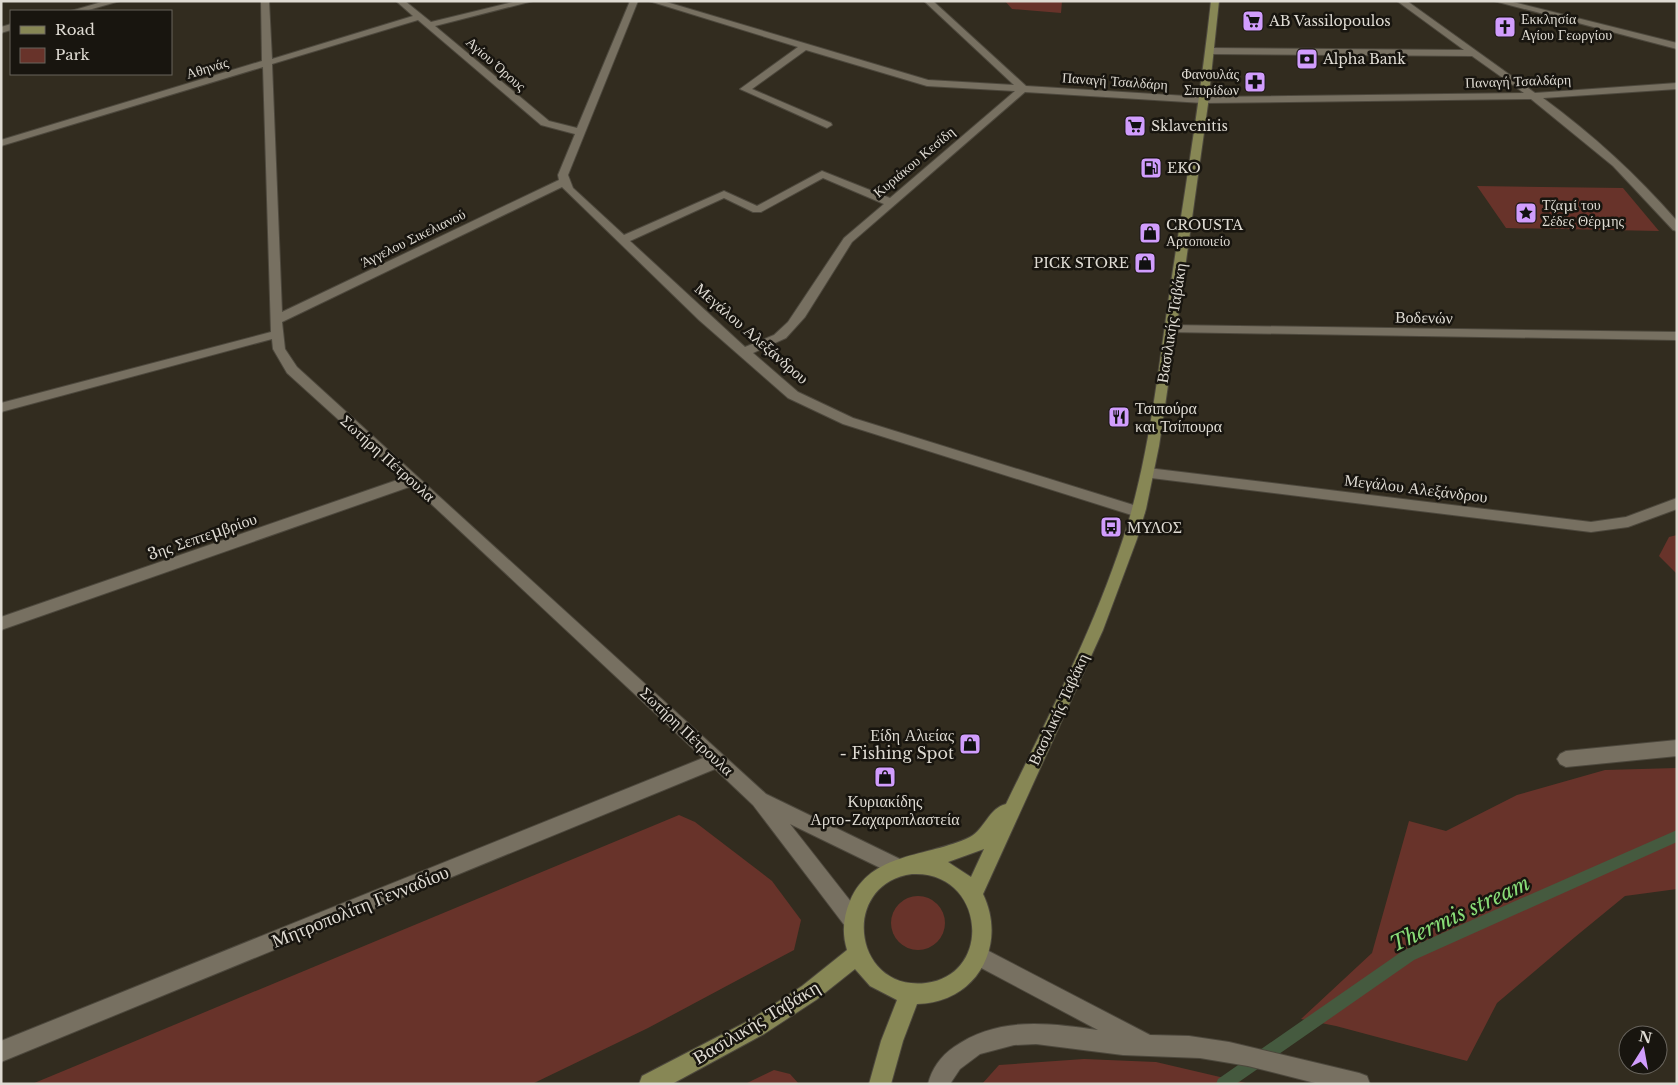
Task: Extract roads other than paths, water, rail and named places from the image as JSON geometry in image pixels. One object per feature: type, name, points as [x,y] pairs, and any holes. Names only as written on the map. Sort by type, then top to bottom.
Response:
[{"type":"main road","name":"Βασιλικής Ταβάκη","points":[[972,896],[1016,799],[1059,712],[1102,614],[1138,512],[1148,473],[1171,329],[1211,51],[1215,1]]},
{"type":"main road","name":"Βασιλικής Ταβάκη","points":[[916,864],[978,843],[1016,799]]},
{"type":"main road","points":[[916,864],[933,867],[948,873],[962,883],[972,896],[982,915],[984,936],[979,956],[967,973],[950,986],[928,993],[894,988],[879,979],[858,954],[852,936],[852,919],[857,901],[866,886],[880,874],[897,867],[916,864]]},
{"type":"main road","name":"Βασιλικής Ταβάκη","points":[[650,1084],[757,1027],[809,993],[858,954]]},
{"type":"main road","points":[[880,1084],[892,1041],[911,992]]},
{"type":"street","name":"Σωτήρη Πέτρουλα","points":[[265,1],[277,327],[279,349],[292,370],[759,798],[852,919]]},
{"type":"street","name":"Αγίου Όρους","points":[[400,1],[545,124],[567,130],[581,131]]},
{"type":"street","points":[[430,25],[529,1]]},
{"type":"street","points":[[564,182],[563,175],[634,1]]},
{"type":"street","name":"Παναγή Τσαλδάρη","points":[[653,1],[927,83],[1203,100],[1531,96],[1677,86]]},
{"type":"street","points":[[928,1],[1023,89]]},
{"type":"street","points":[[1401,1],[1592,143],[1656,203],[1677,228]]},
{"type":"street","points":[[1498,1],[1677,46]]},
{"type":"street","points":[[79,10],[110,2]]},
{"type":"street","name":"Αθηνάς","points":[[1,143],[420,18]]},
{"type":"street","points":[[805,46],[745,89],[828,125]]},
{"type":"street","points":[[1211,51],[1472,53]]},
{"type":"street","name":"Κυριάκου Κεσίδη","points":[[744,352],[782,336],[800,315],[833,258],[848,240],[889,202],[1023,89]]},
{"type":"street","points":[[623,240],[724,194],[757,210],[822,174],[889,202]]},
{"type":"street","name":"Άγγελου Σικελιανού","points":[[1,408],[277,327],[564,182]]},
{"type":"street","name":"Μεγάλου Αλεξάνδρου","points":[[564,182],[568,189],[703,317],[793,395],[848,421],[1138,512]]},
{"type":"street","points":[[1656,203],[1677,210]]},
{"type":"street","name":"Βοδενών","points":[[1171,329],[1677,336]]},
{"type":"street","name":"Μεγάλου Αλεξάνδρου","points":[[1148,473],[1591,527],[1628,522],[1677,503]]},
{"type":"street","name":"3ης Σεπτεμβρίου","points":[[1,624],[414,480]]},
{"type":"street","points":[[1566,759],[1677,748]]},
{"type":"street","name":"Μητροπολίτη Γενναδίου","points":[[1,1052],[718,760]]},
{"type":"street","name":"Σωτήρη Πέτρουλα","points":[[759,798],[838,840],[897,867]]},
{"type":"street","points":[[979,956],[1148,1046]]},
{"type":"street","points":[[939,1084],[948,1065],[977,1042],[1005,1036],[1035,1033],[1148,1046],[1209,1049],[1320,1073],[1359,1084]]},
{"type":"waterway","name":"Thermis stream","points":[[1223,1084],[1409,955],[1677,836]]},
{"type":"place","name":"AB Vassilopoulos","points":[[1253,21]]},
{"type":"place","name":"Εκκλησία Αγίου Γεωργίου","points":[[1505,27]]},
{"type":"place","name":"Alpha Bank","points":[[1307,59]]},
{"type":"place","name":"Φανουλάς Σπυρίδων","points":[[1255,82]]},
{"type":"place","name":"Sklavenitis","points":[[1135,126]]},
{"type":"place","name":"EKO","points":[[1151,168]]},
{"type":"place","name":"Τζαμί του Σέδες Θέρμης","points":[[1526,213]]},
{"type":"place","name":"CROUSTA Αρτοποιείο","points":[[1150,233]]},
{"type":"place","name":"PICK STORE","points":[[1145,263]]},
{"type":"place","name":"Τσιπούρα και Τσίπουρα","points":[[1119,417]]},
{"type":"place","name":"ΜΥΛΟΣ","points":[[1111,527]]},
{"type":"place","name":"Είδη Αλιείας - Fishing Spot","points":[[970,744]]},
{"type":"place","name":"Κυριακίδης Αρτο-Ζαχαροπλαστεία","points":[[885,777]]}]
